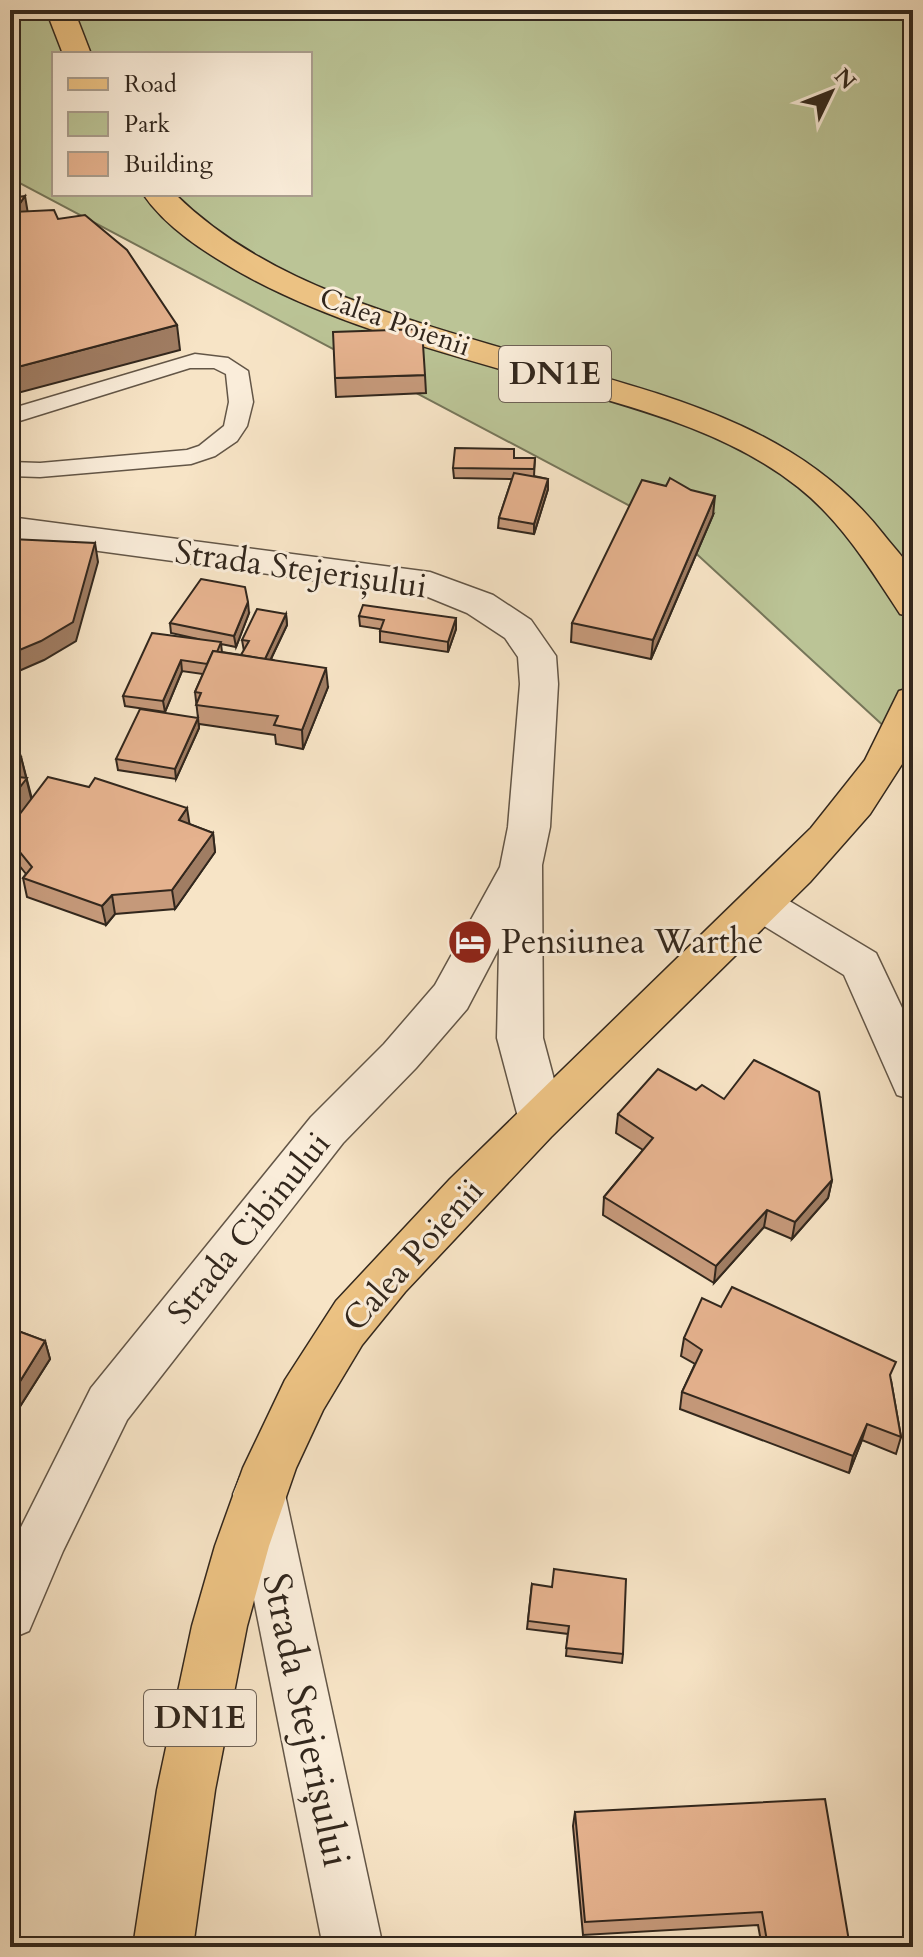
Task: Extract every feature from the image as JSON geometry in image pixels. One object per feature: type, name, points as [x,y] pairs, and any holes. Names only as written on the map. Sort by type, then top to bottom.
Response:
[{"type":"main road","points":[[60,10],[76,52]]},
{"type":"main road","name":"Calea Poienii","points":[[160,196],[177,215],[227,252],[276,279],[336,306],[606,389],[745,440],[809,478],[850,516],[887,560],[913,605]]},
{"type":"main road","name":"Calea Poienii","points":[[163,1947],[181,1815],[213,1654],[259,1494],[304,1398],[344,1330],[464,1195],[761,904],[832,829],[882,768],[913,700]]},
{"type":"street","name":"Strada Stejerișului","points":[[10,528],[430,584],[480,604],[518,629],[537,656],[539,684],[529,827],[521,865],[520,1038],[541,1117]]},
{"type":"street","name":"Strada Cibinului","points":[[10,1613],[40,1542],[109,1404],[327,1130],[400,1056],[451,997],[521,865]]},
{"type":"street","points":[[761,904],[913,997]]},
{"type":"street","points":[[861,965],[913,1082]]},
{"type":"street","name":"Strada Stejerișului","points":[[259,1494],[353,1947]]},
{"type":"lane","points":[[10,417],[188,361],[205,359],[227,363],[237,371],[244,399],[238,422],[227,440],[200,454],[40,470],[10,469]]},
{"type":"green space","points":[[10,10],[913,10],[913,753],[664,524],[10,178]]},
{"type":"building","points":[[25,196],[14,212],[54,210],[58,219],[85,215],[127,250],[177,325],[10,369],[10,198]]},
{"type":"building","points":[[422,329],[425,375],[335,378],[333,332]]},
{"type":"building","points":[[455,448],[514,449],[514,458],[535,458],[534,469],[453,468]]},
{"type":"building","points":[[514,473],[548,479],[534,524],[499,518]]},
{"type":"building","points":[[670,478],[691,490],[715,496],[653,640],[572,623],[642,480],[666,486]]},
{"type":"building","points":[[10,541],[95,543],[73,622],[41,641],[10,654]]},
{"type":"building","points":[[201,579],[245,587],[248,602],[234,636],[170,623]]},
{"type":"building","points":[[363,605],[456,618],[448,642],[380,631],[384,620],[359,616]]},
{"type":"building","points":[[257,609],[286,614],[265,659],[241,655],[249,641],[242,640]]},
{"type":"building","points":[[152,633],[221,642],[207,664],[181,660],[163,701],[123,696]]},
{"type":"building","points":[[213,651],[326,668],[302,730],[274,725],[278,716],[196,705],[201,693],[195,692]]},
{"type":"building","points":[[140,709],[198,718],[175,769],[116,759]]},
{"type":"building","points":[[10,754],[21,757],[10,776]]},
{"type":"building","points":[[10,776],[27,778],[10,800]]},
{"type":"building","points":[[48,777],[89,787],[95,778],[187,808],[179,820],[213,833],[172,890],[112,895],[102,906],[23,878],[32,867],[10,840],[10,827]]},
{"type":"building","points":[[754,1060],[819,1092],[832,1180],[795,1222],[767,1210],[716,1266],[604,1197],[653,1138],[618,1114],[658,1069],[696,1090],[702,1085],[724,1099]]},
{"type":"building","points":[[732,1287],[896,1362],[890,1375],[901,1437],[867,1424],[853,1456],[682,1392],[702,1350],[684,1338],[702,1298],[721,1307]]},
{"type":"building","points":[[10,1328],[45,1341],[14,1391],[10,1390]]},
{"type":"building","points":[[554,1569],[626,1579],[623,1654],[566,1648],[569,1626],[528,1621],[532,1584],[552,1587]]},
{"type":"building","points":[[825,1799],[850,1947],[768,1947],[762,1912],[585,1922],[575,1812]]},
{"type":"place","name":"Pensiunea Warthe","points":[[470,942]]}]
